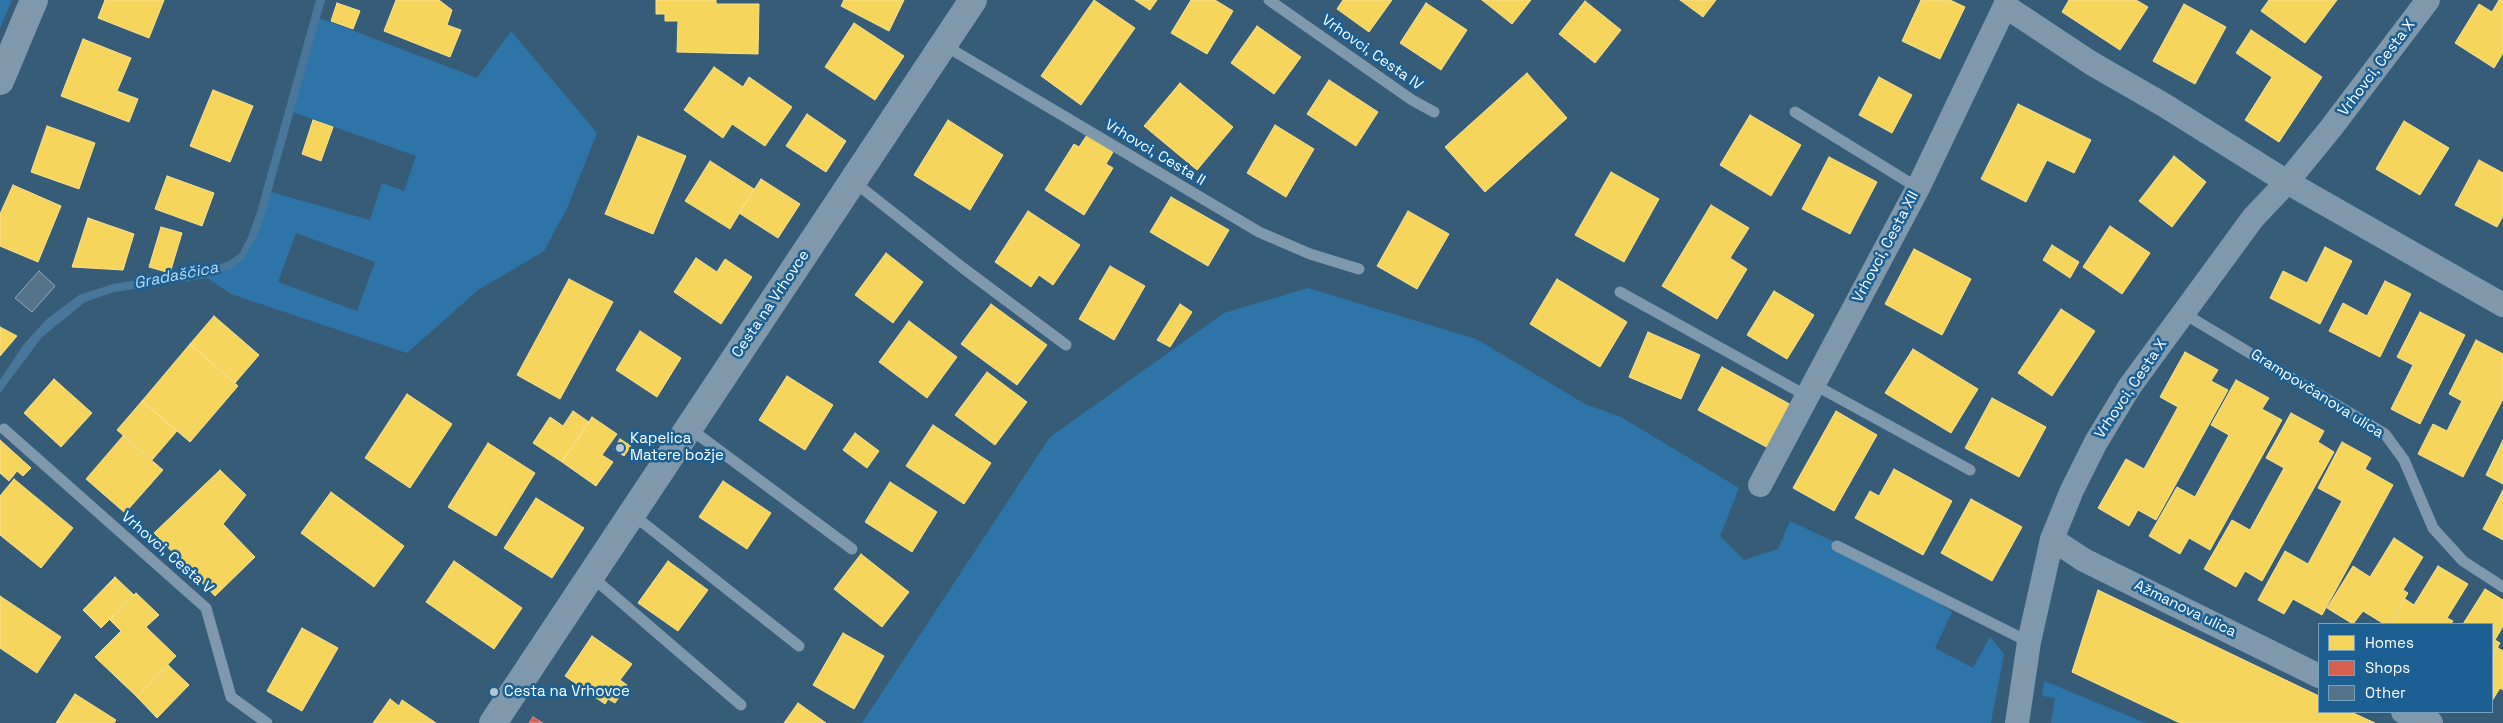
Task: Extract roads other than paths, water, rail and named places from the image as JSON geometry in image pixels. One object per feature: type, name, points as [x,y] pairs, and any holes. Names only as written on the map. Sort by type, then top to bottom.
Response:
[{"type":"street","points":[[0,81],[34,0]]},
{"type":"street","name":"Cesta na Vrhovce","points":[[493,723],[973,0]]},
{"type":"street","name":"Vrhovci, Cesta X","points":[[2017,723],[2029,642],[2052,539],[2072,490],[2096,442],[2130,386],[2253,218],[2287,182],[2332,128],[2428,0]]},
{"type":"street","name":"Vrhovci, Cesta XII","points":[[1760,485],[1918,188],[2001,3],[2091,63],[2164,105],[2287,182]]},
{"type":"street","points":[[2287,182],[2503,305]]},
{"type":"street","name":"Ažmanova ulica","points":[[2052,539],[2084,560],[2318,676]]},
{"type":"street","points":[[2405,713],[2430,723]]},
{"type":"lane","name":"Vrhovci, Cesta IV","points":[[1269,0],[1412,100],[1434,112]]},
{"type":"lane","name":"Vrhovci, Cesta II","points":[[944,45],[1259,232],[1310,254],[1359,269]]},
{"type":"lane","points":[[1795,112],[1918,188]]},
{"type":"lane","points":[[853,180],[963,268],[1066,345]]},
{"type":"lane","points":[[1620,292],[1970,470]]},
{"type":"lane","name":"Grampovčanova ulica","points":[[2183,313],[2385,434],[2404,460],[2433,528],[2463,560],[2503,586]]},
{"type":"lane","points":[[689,428],[852,549]]},
{"type":"lane","name":"Vrhovci, Cesta V","points":[[4,429],[206,608],[231,697],[267,723]]},
{"type":"lane","points":[[632,514],[799,646]]},
{"type":"lane","points":[[1837,546],[2029,642]]},
{"type":"lane","points":[[591,576],[741,705]]},
{"type":"water","name":"Gradaščica","points":[[316,0],[325,0],[265,214],[256,238],[244,258],[233,268],[207,278],[114,292],[85,302],[42,337],[0,393],[0,380],[24,344],[47,319],[79,295],[113,284],[203,270],[229,261],[240,253],[257,212]]},
{"type":"place","name":"Kapelica Matere božje","points":[[620,448]]},
{"type":"place","name":"Cesta na Vrhovce","points":[[494,692]]}]
